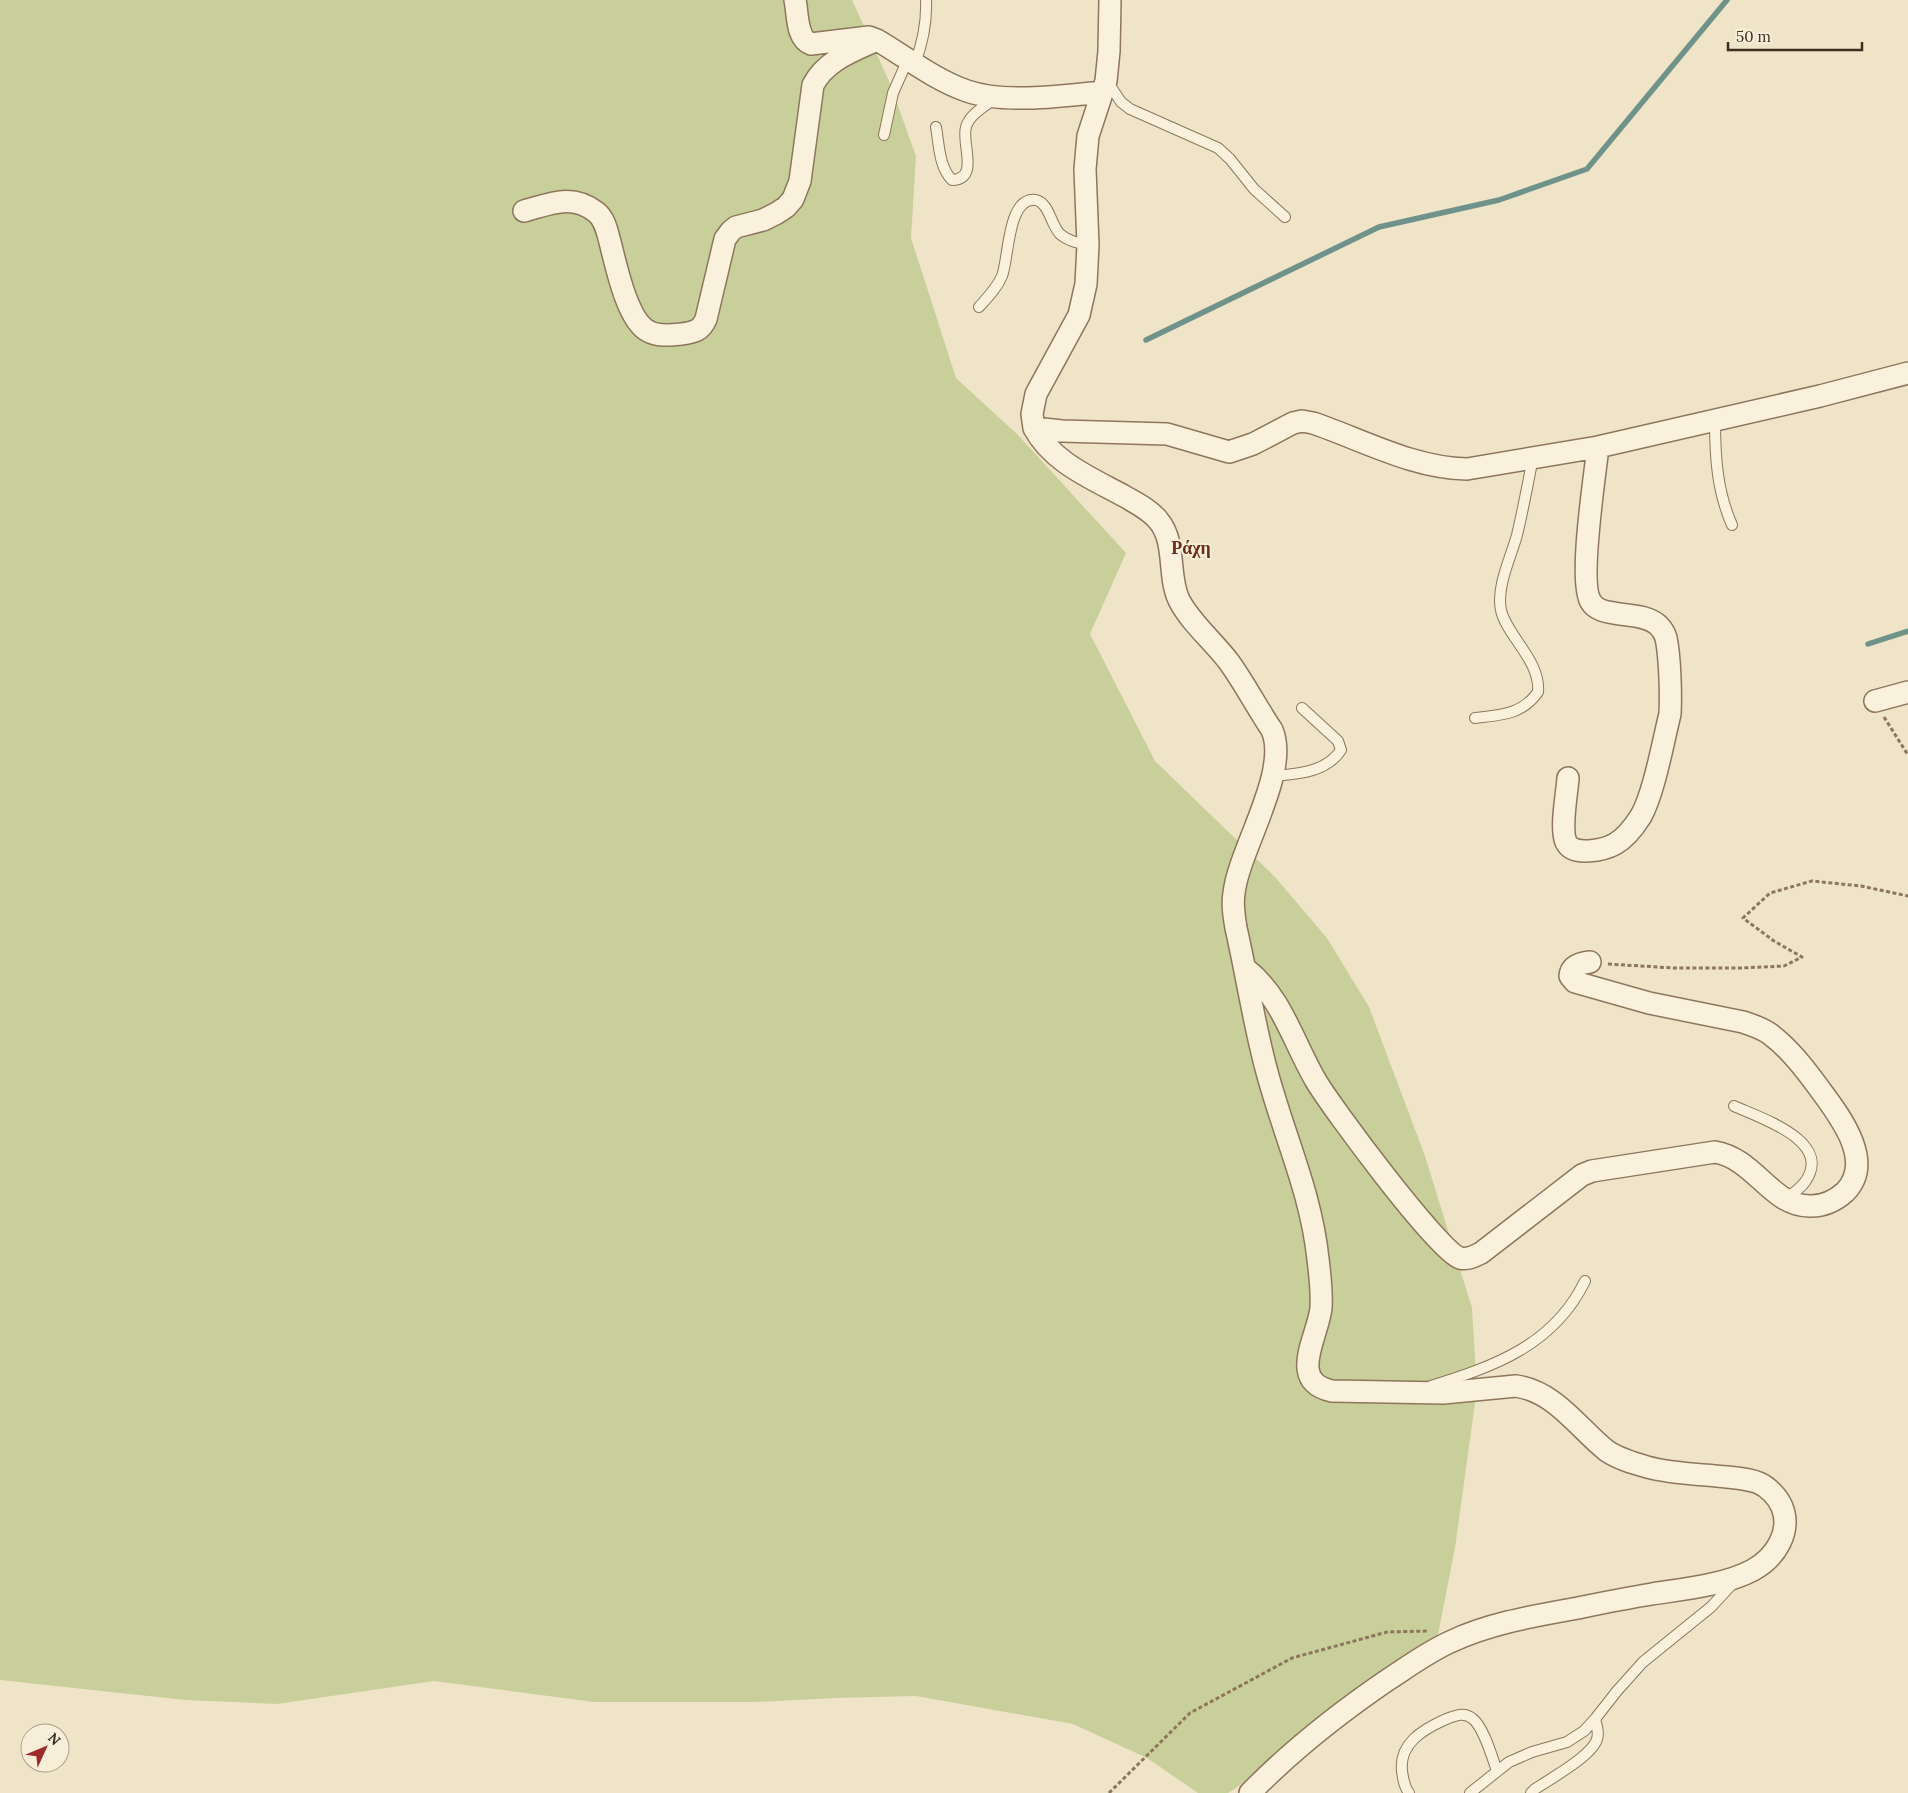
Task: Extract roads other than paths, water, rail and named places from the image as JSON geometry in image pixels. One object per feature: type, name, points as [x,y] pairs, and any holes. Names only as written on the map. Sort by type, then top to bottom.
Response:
[{"type":"street","points":[[795,0],[800,34],[807,42],[816,43],[861,37],[877,40],[952,85],[969,92],[996,96],[1040,97],[1104,86]]},
{"type":"street","points":[[1110,0],[1109,51],[1104,86],[1088,136],[1085,168],[1088,245],[1086,284],[1079,315],[1036,394],[1032,414],[1034,428],[1049,449],[1067,463],[1146,508],[1160,522],[1167,535],[1173,582],[1179,602],[1229,663],[1276,738],[1277,747],[1272,776],[1260,818],[1236,879],[1233,907],[1267,1072],[1304,1184],[1318,1252],[1321,1308],[1307,1362],[1310,1378],[1322,1389],[1332,1391],[1443,1393],[1516,1386],[1528,1388],[1557,1405],[1608,1452],[1619,1458],[1649,1468],[1743,1479],[1759,1483],[1777,1498],[1782,1507],[1785,1521],[1784,1532],[1774,1553],[1764,1563],[1738,1576],[1694,1587],[1521,1618],[1478,1630],[1449,1642],[1400,1672],[1337,1716],[1304,1742],[1258,1789]]},
{"type":"street","points":[[524,211],[566,201],[577,201],[596,212],[604,222],[622,285],[633,315],[641,326],[658,335],[695,332],[702,327],[706,319],[725,239],[731,231],[742,225],[763,220],[786,207],[797,191],[813,85],[818,76],[837,59],[877,40]]},
{"type":"street","points":[[1034,428],[1062,431],[1168,434],[1229,452],[1254,444],[1293,423],[1302,421],[1331,429],[1404,457],[1447,468],[1467,469],[1598,447],[1820,396],[1908,373]]},
{"type":"street","points":[[1568,778],[1564,828],[1567,845],[1572,849],[1581,851],[1604,848],[1614,844],[1625,836],[1642,814],[1651,788],[1670,714],[1671,702],[1666,636],[1662,630],[1650,620],[1596,608],[1588,596],[1586,585],[1589,524],[1598,447]]},
{"type":"street","points":[[1875,701],[1908,692]]},
{"type":"street","points":[[1246,969],[1255,976],[1274,1000],[1317,1082],[1339,1114],[1411,1208],[1441,1242],[1461,1258],[1470,1258],[1481,1253],[1572,1181],[1592,1172],[1714,1152],[1725,1154],[1743,1163],[1784,1200],[1801,1206],[1821,1206],[1835,1200],[1844,1193],[1855,1176],[1855,1152],[1849,1134],[1835,1110],[1813,1080],[1784,1046],[1770,1034],[1757,1027],[1711,1015],[1649,1003],[1575,982],[1570,976],[1573,968],[1590,962]]},
{"type":"lane","points":[[884,135],[893,93],[922,44],[926,26],[926,0]]},
{"type":"lane","points":[[1104,86],[1130,108],[1218,148],[1230,159],[1254,189],[1285,217]]},
{"type":"lane","points":[[936,127],[946,173],[952,180],[963,177],[966,174],[968,165],[965,128],[973,117],[996,96]]},
{"type":"lane","points":[[979,307],[993,292],[1003,274],[1011,225],[1016,212],[1024,204],[1037,200],[1046,208],[1060,234],[1073,242],[1088,245]]},
{"type":"lane","points":[[1715,420],[1716,471],[1724,506],[1732,524]]},
{"type":"lane","points":[[1476,718],[1515,712],[1528,703],[1538,692],[1537,681],[1531,666],[1500,609],[1502,587],[1516,537],[1532,457]]},
{"type":"lane","points":[[1272,776],[1307,772],[1328,763],[1341,750],[1341,745],[1338,741],[1302,708]]},
{"type":"lane","points":[[1734,1106],[1790,1133],[1807,1147],[1811,1162],[1809,1174],[1804,1183],[1784,1200]]},
{"type":"lane","points":[[1411,1392],[1480,1369],[1515,1353],[1556,1324],[1569,1310],[1585,1281]]},
{"type":"lane","points":[[1470,1793],[1510,1762],[1532,1752],[1567,1742],[1584,1731],[1634,1672],[1711,1607],[1738,1576]]},
{"type":"lane","points":[[1409,1793],[1402,1778],[1401,1762],[1404,1751],[1420,1733],[1454,1716],[1470,1716],[1478,1724],[1497,1771]]},
{"type":"lane","points":[[1531,1793],[1535,1788],[1592,1748],[1597,1740],[1598,1730],[1595,1719]]},
{"type":"waterway","points":[[1146,340],[1379,227],[1499,200],[1587,169],[1727,0]]},
{"type":"waterway","points":[[1868,644],[1908,631]]},
{"type":"district","name":"Ράχη","points":[[1191,548]]}]
